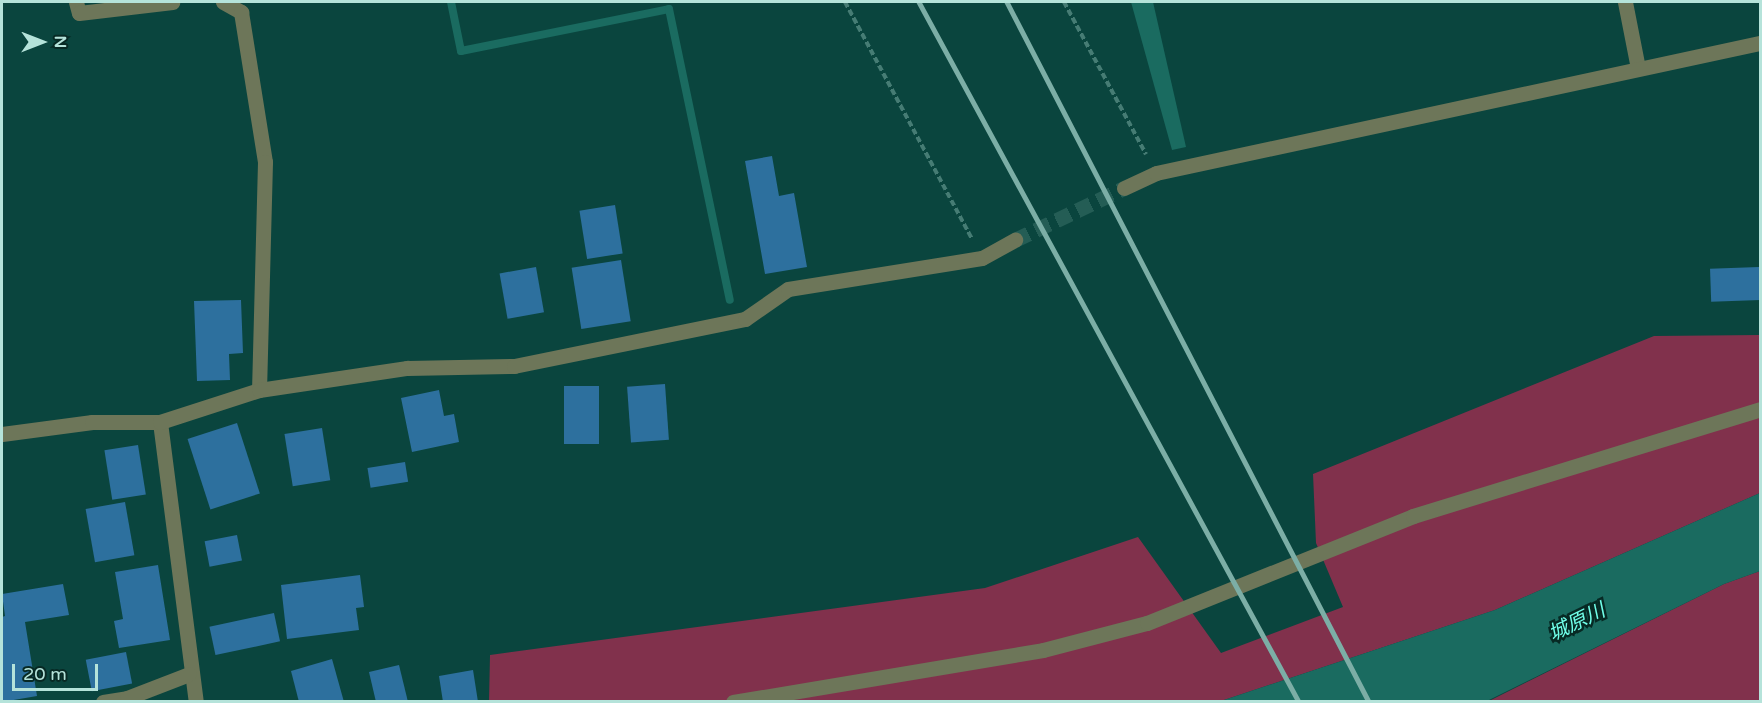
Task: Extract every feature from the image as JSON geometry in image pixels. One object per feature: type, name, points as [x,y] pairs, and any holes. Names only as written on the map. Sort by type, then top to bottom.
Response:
[{"type":"street","points":[[76,2],[78,13],[172,2]]},
{"type":"street","points":[[223,2],[241,12],[265,162],[259,390]]},
{"type":"street","points":[[1625,2],[1638,69]]},
{"type":"street","points":[[1124,188],[1156,173],[1761,43]]},
{"type":"street","points":[[2,434],[92,422],[160,422],[259,390],[407,368],[514,366],[745,319],[788,289],[982,258],[1015,240]]},
{"type":"street","points":[[733,702],[1043,650],[1147,623],[1413,516],[1761,409]]},
{"type":"street","points":[[160,422],[189,674],[196,702]]},
{"type":"street","points":[[103,702],[127,698],[189,674]]},
{"type":"path","points":[[845,2],[982,258]]},
{"type":"path","points":[[1064,2],[1156,173]]},
{"type":"shaded area","points":[[1760,335],[1760,493],[1495,610],[1221,701],[489,702],[490,655],[985,588],[1138,537],[1221,653],[1343,607],[1316,543],[1313,474],[1654,336]]},
{"type":"shaded area","points":[[1760,571],[1760,701],[1487,702],[1724,584]]},
{"type":"water","points":[[1131,2],[1153,2],[1186,147],[1172,150]]},
{"type":"water","name":"城原川","points":[[1760,493],[1760,571],[1724,584],[1487,701],[1221,701],[1495,610]]},
{"type":"building","points":[[772,156],[779,196],[794,193],[807,267],[765,274],[745,161]]},
{"type":"building","points":[[615,205],[623,253],[587,259],[579,211]]},
{"type":"building","points":[[621,260],[631,321],[581,329],[572,268]]},
{"type":"building","points":[[536,267],[544,312],[508,319],[500,273]]},
{"type":"building","points":[[1759,267],[1760,300],[1711,302],[1710,269]]},
{"type":"building","points":[[241,300],[243,353],[229,354],[230,380],[197,381],[194,301]]},
{"type":"building","points":[[665,384],[669,440],[631,443],[627,387]]},
{"type":"building","points":[[564,386],[599,386],[599,444],[564,444]]},
{"type":"building","points":[[439,390],[444,416],[454,414],[459,442],[412,452],[401,398]]},
{"type":"building","points":[[237,423],[260,493],[210,509],[188,439]]},
{"type":"building","points":[[322,428],[330,480],[293,486],[284,434]]},
{"type":"building","points":[[138,445],[146,494],[112,500],[104,450]]},
{"type":"building","points":[[405,462],[408,482],[371,488],[367,468]]},
{"type":"building","points":[[125,502],[134,555],[95,562],[86,509]]},
{"type":"building","points":[[237,535],[242,561],[210,567],[205,541]]},
{"type":"building","points":[[158,565],[170,640],[119,648],[114,621],[123,619],[115,572]]},
{"type":"building","points":[[360,575],[364,607],[356,608],[359,630],[287,639],[281,585]]},
{"type":"building","points":[[63,584],[69,615],[25,622],[37,696],[2,702],[2,617],[5,616],[2,594]]},
{"type":"building","points":[[274,613],[280,641],[215,655],[209,627]]},
{"type":"building","points":[[126,652],[132,683],[92,691],[86,660]]},
{"type":"building","points":[[332,659],[344,702],[299,702],[291,671]]},
{"type":"building","points":[[399,665],[408,702],[376,702],[369,672]]},
{"type":"building","points":[[473,670],[478,702],[443,702],[439,676]]},
{"type":"waterway","points":[[451,2],[461,51],[669,9],[730,300]]},
{"type":"tunnel","points":[[1015,240],[1124,188]]},
{"type":"railway","points":[[919,2],[1299,702]]},
{"type":"railway","points":[[1007,2],[1369,702]]}]
